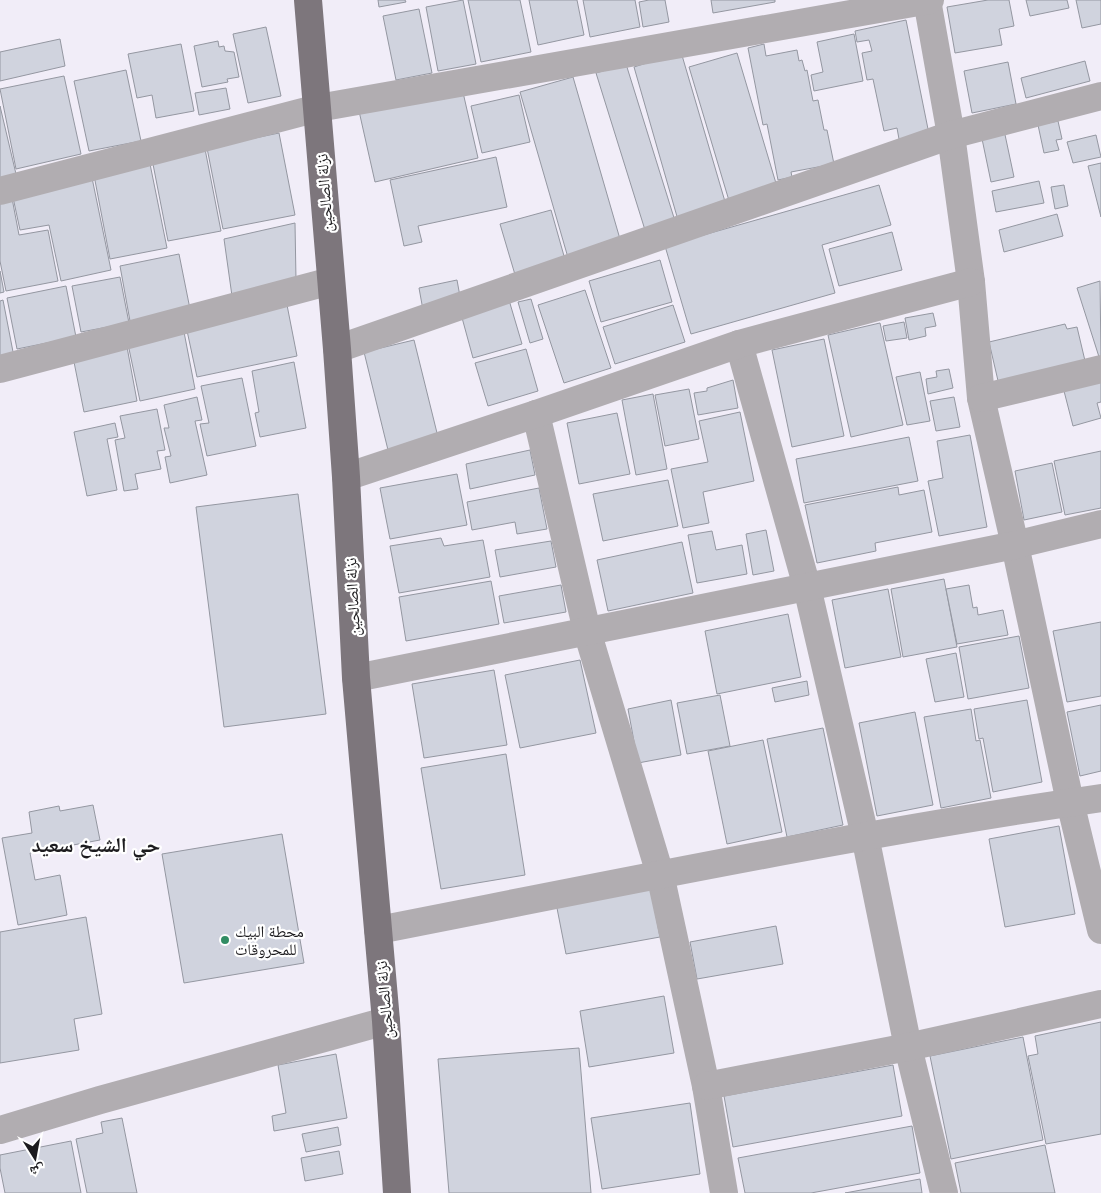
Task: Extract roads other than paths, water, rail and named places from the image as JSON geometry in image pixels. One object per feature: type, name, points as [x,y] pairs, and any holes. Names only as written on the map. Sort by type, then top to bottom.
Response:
[{"type":"main road","name":"نزلة الصالحين","points":[[308,0],[337,349],[346,477],[356,678],[386,1021],[397,1193]]},
{"type":"street","points":[[0,191],[318,108],[928,0],[951,135],[971,282],[981,398],[1015,545],[1070,802],[1101,930]]},
{"type":"street","points":[[337,349],[951,135],[1101,96]]},
{"type":"street","points":[[0,369],[331,281]]},
{"type":"street","points":[[346,477],[739,344],[971,282]]},
{"type":"street","points":[[739,344],[807,587],[865,836],[908,1047],[944,1193]]},
{"type":"street","points":[[981,398],[1101,369]]},
{"type":"street","points":[[536,414],[587,631],[660,874],[706,1086],[724,1193]]},
{"type":"street","points":[[356,678],[1015,545],[1101,524]]},
{"type":"street","points":[[378,930],[660,874],[865,836],[1101,798]]},
{"type":"street","points":[[706,1086],[908,1047],[1101,1004]]},
{"type":"street","points":[[0,1130],[100,1100],[386,1021]]},
{"type":"place","name":"محطة البيك للمحروقات","points":[[225,940]]},
{"type":"district","name":"حي الشيخ سعيد","points":[[96,845]]}]
